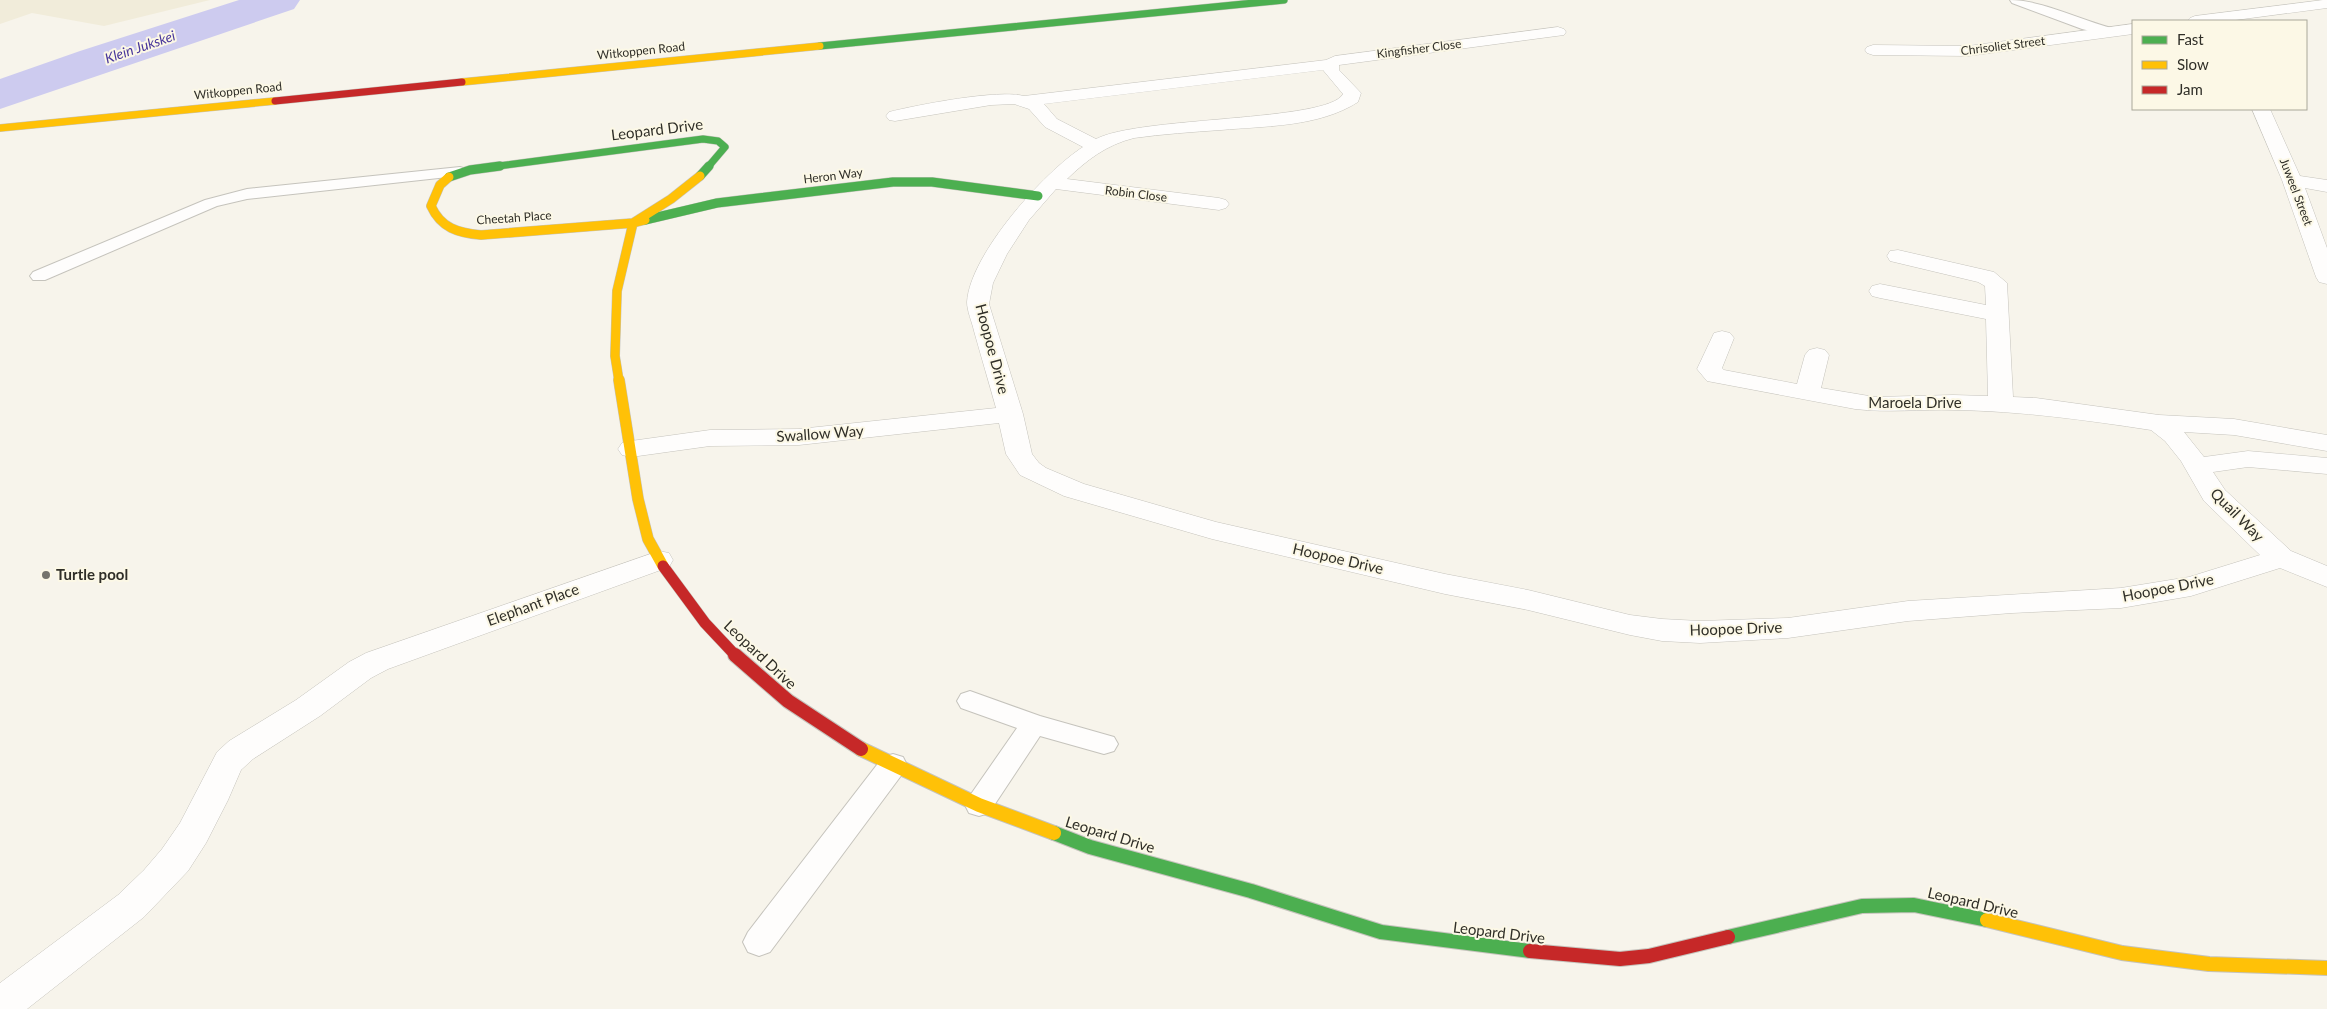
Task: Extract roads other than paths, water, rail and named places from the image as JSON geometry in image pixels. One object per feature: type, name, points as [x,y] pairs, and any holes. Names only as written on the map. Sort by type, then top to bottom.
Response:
[{"type":"street","name":"Witkoppen Road","points":[[0,128],[1284,0]]},
{"type":"street","points":[[2203,20],[2327,4]]},
{"type":"street","name":"Chrisoliet Street","points":[[1873,50],[1956,52],[2132,29]]},
{"type":"street","name":"Kingfisher Close","points":[[895,116],[990,100],[1015,99],[1026,101],[1330,64],[1356,57],[1558,32]]},
{"type":"street","points":[[2111,32],[2132,40]]},
{"type":"street","name":"Hoopoe Drive","points":[[1330,64],[1331,71],[1352,94],[1349,103],[1327,111],[1282,119],[1131,133],[1109,139],[1096,146],[1069,167],[1018,220],[981,281],[978,304],[1010,414],[1019,454],[1029,469],[1074,490],[1212,530],[1445,584],[1528,600],[1630,625],[1662,630],[1710,631],[1788,628],[1908,611],[2012,603],[2128,598],[2191,586],[2281,558]]},
{"type":"street","points":[[1026,101],[1035,105],[1051,123],[1096,146]]},
{"type":"street","name":"Juweel Street","points":[[2261,110],[2292,180],[2327,277]]},
{"type":"street","name":"Leopard Drive","points":[[492,166],[703,139],[719,140],[723,144],[724,147],[712,164],[678,194],[633,223],[617,292],[614,337],[615,356],[638,499],[648,539],[665,570],[708,628],[742,663],[812,720],[870,755],[979,804],[1090,847],[1251,891],[1381,932],[1472,946],[1620,959],[1649,956],[1862,906],[1914,905],[1960,913],[2022,930],[2122,953],[2209,964],[2327,968]]},
{"type":"street","name":"Cheetah Place","points":[[492,166],[460,172],[441,182],[431,206],[432,214],[438,221],[457,232],[493,235],[633,223]]},
{"type":"street","points":[[2292,180],[2327,186]]},
{"type":"street","name":"Heron Way","points":[[633,223],[718,203],[893,182],[932,182],[1045,190]]},
{"type":"street","name":"Robin Close","points":[[1045,190],[1219,204]]},
{"type":"street","points":[[1898,256],[1992,280],[1996,283],[2001,404]]},
{"type":"street","points":[[1880,292],[1997,314]]},
{"type":"street","name":"Maroela Drive","points":[[1722,338],[1709,369],[1711,373],[1716,376],[1807,394],[1875,404],[1953,402],[2036,406],[2159,423],[2234,427],[2327,443]]},
{"type":"street","points":[[1807,394],[1817,355]]},
{"type":"street","name":"Swallow Way","points":[[631,449],[710,438],[799,437],[1010,414]]},
{"type":"street","name":"Quail Way","points":[[2159,423],[2182,445],[2214,495],[2281,558]]},
{"type":"street","points":[[2248,460],[2327,483]]},
{"type":"street","points":[[2196,466],[2248,460],[2327,466]]},
{"type":"street","points":[[2281,558],[2327,577]]},
{"type":"street","name":"Elephant Place","points":[[0,1006],[131,906],[157,881],[175,860],[193,833],[211,800],[220,776],[229,761],[241,750],[308,708],[360,670],[408,650],[659,560]]},
{"type":"lane","points":[[2016,0],[2086,26],[2111,32]]},
{"type":"lane","points":[[39,276],[185,214],[229,198],[247,194],[460,172]]},
{"type":"lane","points":[[970,701],[1034,724],[1104,744]]},
{"type":"lane","points":[[979,804],[1034,724]]},
{"type":"lane","points":[[759,942],[893,765]]},
{"type":"waterway","name":"Klein Jukskei","points":[[0,95],[96,60],[280,0]]},
{"type":"place","name":"Turtle pool","points":[[46,575]]}]
